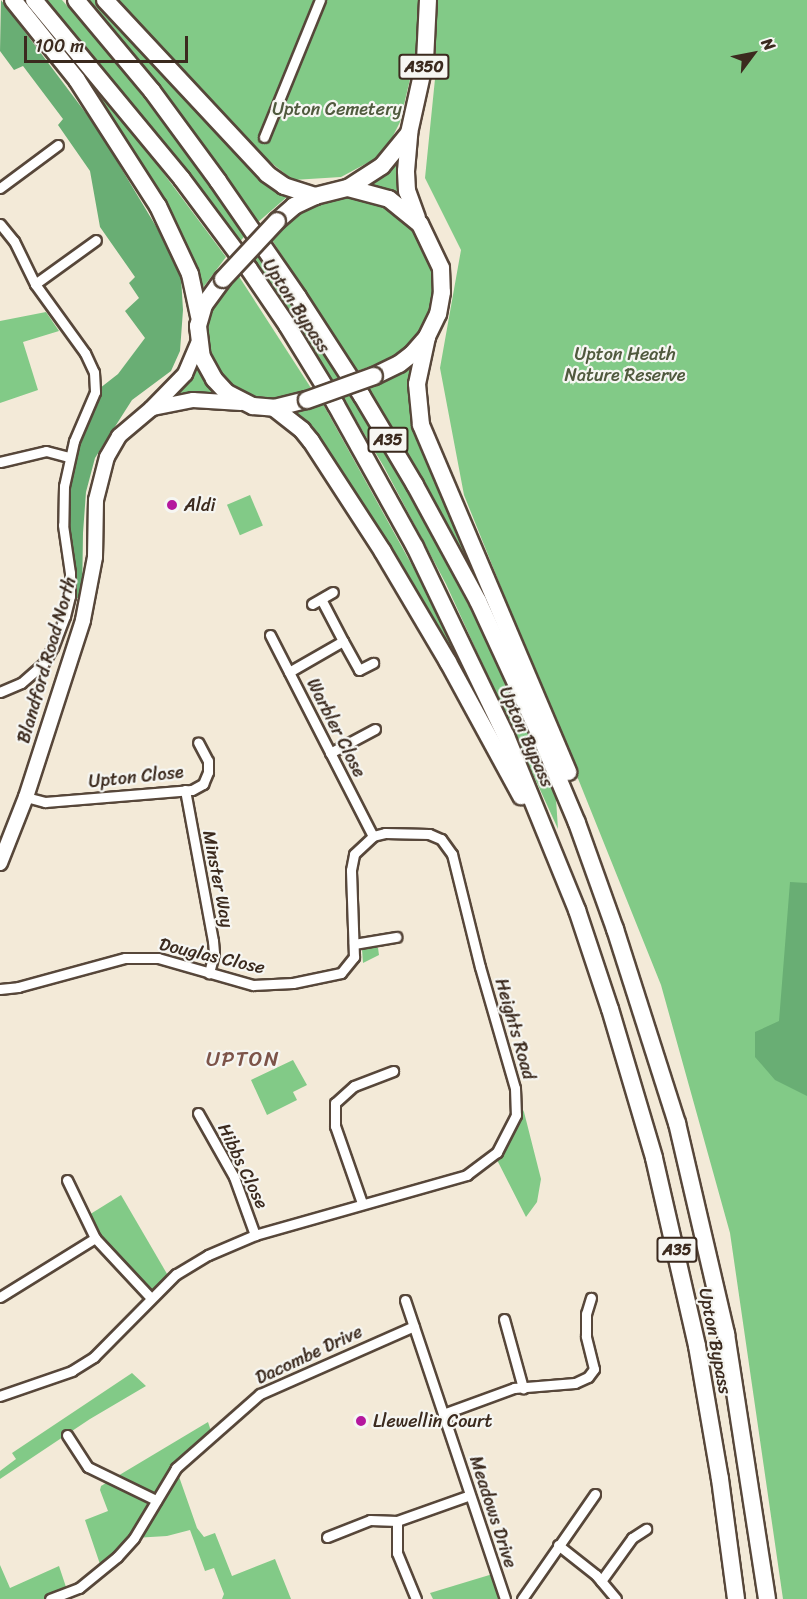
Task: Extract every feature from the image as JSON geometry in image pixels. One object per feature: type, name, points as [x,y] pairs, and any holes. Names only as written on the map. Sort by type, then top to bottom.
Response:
[{"type":"highway","points":[[13,0],[77,80],[159,206],[190,274],[199,316],[198,344],[207,368],[219,386],[246,404],[274,408],[307,400],[374,376],[406,360],[427,337],[438,314],[442,280],[436,255],[420,224],[389,199],[348,188],[315,196],[294,206],[223,279],[208,297],[199,316]]},
{"type":"highway","name":"Upton Bypass","points":[[34,0],[188,188],[249,269],[316,372],[415,546],[506,736],[577,910],[633,1083],[671,1226],[699,1357],[736,1599]]},
{"type":"highway","name":"Upton Bypass","points":[[76,0],[152,92],[298,297],[415,484],[478,602],[518,684],[577,823],[615,929],[677,1123],[704,1231],[740,1416],[767,1599]]},
{"type":"highway","points":[[105,0],[267,174],[284,186],[315,196]]},
{"type":"highway","name":"A350","points":[[420,224],[406,183],[409,133],[425,61],[428,0]]},
{"type":"highway","name":"A350","points":[[348,188],[382,166],[409,133]]},
{"type":"highway","name":"A35","points":[[427,337],[417,384],[421,425],[569,776],[593,845],[615,929]]},
{"type":"highway","name":"A35","points":[[274,408],[311,441],[414,603],[522,798],[541,843],[577,910]]},
{"type":"main road","name":"Blandford Road North","points":[[1,855],[26,796],[91,591],[95,557],[96,500],[103,467],[119,436],[151,409],[184,374],[198,344]]},
{"type":"main road","name":"Blandford Road North","points":[[151,409],[193,400],[246,404]]},
{"type":"street","points":[[264,138],[320,0]]},
{"type":"street","points":[[0,188],[58,145]]},
{"type":"street","points":[[0,224],[14,241],[35,284],[85,353],[94,372],[95,392],[69,457],[64,486],[63,525],[70,573],[70,596],[65,616],[53,647],[43,664],[21,683],[0,692]]},
{"type":"street","points":[[35,284],[96,240]]},
{"type":"street","points":[[0,462],[46,451],[69,457]]},
{"type":"street","points":[[333,592],[316,602],[343,640],[359,670],[373,663]]},
{"type":"street","name":"Warbler Close","points":[[270,635],[373,836]]},
{"type":"street","points":[[289,672],[343,640]]},
{"type":"street","points":[[330,753],[375,729]]},
{"type":"street","name":"Upton Close","points":[[26,796],[45,802],[185,790],[203,784],[208,772],[208,761],[198,742]]},
{"type":"street","name":"Minster Way","points":[[185,790],[213,941],[214,953],[209,973]]},
{"type":"street","name":"Heights Road","points":[[0,1396],[72,1371],[94,1358],[151,1298],[190,1263],[255,1235],[466,1175],[497,1152],[508,1135],[516,1115],[515,1088],[449,848],[441,838],[425,833],[397,832],[373,836]]},
{"type":"street","name":"Douglas Close","points":[[0,989],[18,987],[125,958],[158,958],[242,983],[271,986],[345,971],[354,957],[351,865],[357,850],[373,836]]},
{"type":"street","points":[[354,944],[396,937]]},
{"type":"street","points":[[362,1203],[335,1126],[335,1103],[354,1086],[393,1071]]},
{"type":"street","name":"Hibbs Close","points":[[198,1113],[234,1177],[255,1235]]},
{"type":"street","points":[[67,1180],[80,1212],[95,1238],[151,1298]]},
{"type":"street","points":[[0,1297],[95,1238]]},
{"type":"street","points":[[443,1414],[519,1388],[575,1383],[588,1377],[594,1369],[586,1336],[586,1314],[591,1298]]},
{"type":"street","name":"Meadows Drive","points":[[405,1300],[505,1599]]},
{"type":"street","points":[[504,1318],[519,1388]]},
{"type":"street","name":"Dacombe Drive","points":[[50,1599],[79,1588],[117,1557],[134,1538],[176,1468],[260,1394],[414,1326]]},
{"type":"street","points":[[67,1435],[88,1467],[156,1500]]},
{"type":"street","points":[[522,1599],[595,1494]]},
{"type":"street","points":[[327,1537],[370,1520],[397,1521],[470,1495]]},
{"type":"street","points":[[397,1521],[397,1553],[416,1599]]},
{"type":"street","points":[[601,1581],[632,1538],[646,1529]]},
{"type":"street","points":[[558,1545],[601,1581],[616,1599]]},
{"type":"street","points":[[79,1588],[84,1599]]},
{"type":"green space","points":[[1,0],[97,128],[157,228],[181,277],[183,310],[180,351],[171,371],[132,400],[95,458],[86,492],[82,599],[70,596],[64,486],[95,392],[118,374],[145,338],[125,311],[139,298],[129,283],[135,277],[100,227],[90,171],[58,125],[63,119],[23,66],[14,70],[0,51]]},
{"type":"green space","points":[[41,0],[62,0],[114,59],[247,233],[239,243]]},
{"type":"green space","points":[[83,0],[95,0],[269,188],[288,196],[257,223],[163,98]]},
{"type":"green space","name":"Upton Cemetery","points":[[112,0],[419,0],[421,32],[400,122],[384,154],[341,177],[293,180],[250,146]]},
{"type":"green space","name":"Upton Heath Nature Reserve","points":[[436,0],[807,0],[807,1599],[783,1599],[730,1233],[661,985],[464,495],[440,368],[461,250],[425,178],[436,69]]},
{"type":"green space","points":[[59,42],[135,135],[226,257],[202,289],[56,47]]},
{"type":"green space","points":[[397,158],[401,160],[400,198],[367,185]]},
{"type":"green space","points":[[356,198],[395,211],[418,233],[432,263],[435,280],[431,311],[410,344],[391,359],[357,371],[272,240],[294,217],[313,205],[333,199]]},
{"type":"green space","points":[[261,253],[341,376],[329,384],[249,261]]},
{"type":"green space","points":[[238,275],[311,388],[282,398],[249,396],[232,386],[217,368],[207,339],[210,315],[219,296]]},
{"type":"green space","points":[[46,312],[59,331],[23,342],[38,390],[0,403],[0,321]]},
{"type":"green space","points":[[196,363],[203,378],[216,393],[215,397],[168,400]]},
{"type":"green space","points":[[409,370],[412,373],[408,395],[414,424],[495,619],[456,540],[368,388]]},
{"type":"green space","points":[[352,393],[391,458],[501,667],[556,799],[558,829],[446,584],[384,467],[342,396]]},
{"type":"green space","points":[[323,404],[439,614],[496,730],[492,731],[290,414]]},
{"type":"green space","points":[[250,495],[263,525],[240,535],[227,505]]},
{"type":"green space","points":[[790,882],[807,883],[807,1096],[775,1080],[755,1057],[755,1032],[779,1021]]},
{"type":"green space","points":[[366,946],[378,948],[379,955],[363,963],[362,949]]},
{"type":"green space","points":[[293,1060],[307,1085],[293,1092],[297,1100],[267,1115],[251,1080]]},
{"type":"green space","points":[[515,1093],[524,1112],[541,1179],[537,1202],[526,1217],[494,1154],[508,1135]]},
{"type":"green space","points":[[121,1195],[170,1279],[151,1298],[84,1218]]},
{"type":"green space","points":[[132,1373],[146,1386],[90,1419],[0,1479],[0,1471],[16,1459],[12,1453]]},
{"type":"green space","points":[[208,1422],[212,1434],[176,1468],[197,1528],[204,1537],[215,1533],[232,1576],[275,1559],[291,1599],[222,1599],[224,1594],[214,1568],[205,1571],[190,1530],[167,1536],[134,1538],[102,1570],[85,1520],[108,1511],[100,1490],[101,1486]]},
{"type":"green space","points":[[0,1565],[10,1588],[59,1566],[68,1593],[50,1599],[0,1599]]},
{"type":"green space","points":[[496,1573],[505,1599],[433,1599],[430,1593]]},
{"type":"place","name":"Aldi","points":[[172,505]]},
{"type":"place","name":"Llewellin Court","points":[[361,1421]]},
{"type":"district","name":"UPTON","points":[[243,1059]]}]
